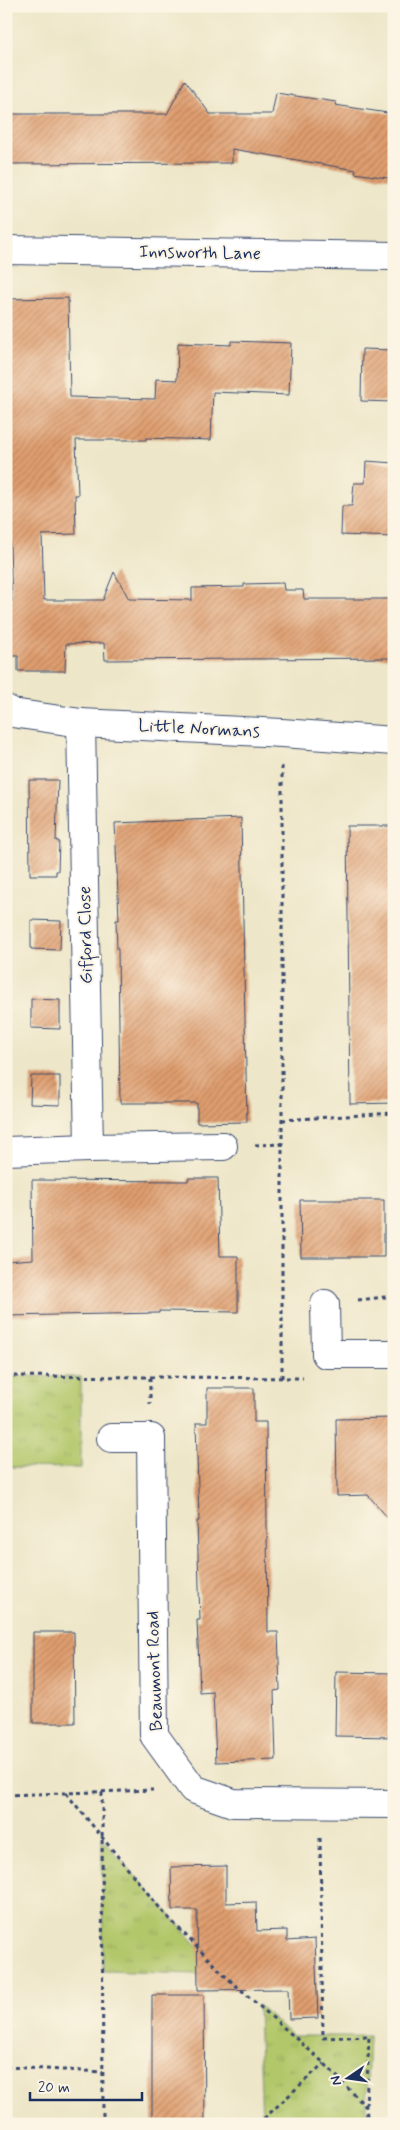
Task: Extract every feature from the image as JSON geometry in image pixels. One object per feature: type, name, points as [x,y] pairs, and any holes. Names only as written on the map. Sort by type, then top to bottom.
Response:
[{"type":"street","name":"Innsworth Lane","points":[[6,250],[394,256]]},
{"type":"street","name":"Little Normans","points":[[6,709],[12,713],[81,723],[282,733],[394,741]]},
{"type":"street","name":"Gifford Close","points":[[81,723],[89,1148]]},
{"type":"street","points":[[6,1151],[223,1146]]},
{"type":"street","points":[[325,1304],[326,1354],[394,1354]]},
{"type":"street","name":"Beaumont Road","points":[[111,1438],[151,1438],[154,1735],[193,1789]]},
{"type":"street","points":[[193,1789],[233,1803],[394,1804]]},
{"type":"path","points":[[282,733],[282,1378]]},
{"type":"path","points":[[282,1120],[394,1113]]},
{"type":"path","points":[[6,1376],[303,1378],[326,1354]]},
{"type":"path","points":[[6,1795],[193,1789]]},
{"type":"path","points":[[102,1792],[103,2124]]},
{"type":"path","points":[[66,1793],[163,1912],[224,1975],[324,2063],[366,2107]]},
{"type":"path","points":[[319,1804],[324,2038],[369,2036],[366,2107],[368,2124]]},
{"type":"path","points":[[258,2124],[324,2063]]},
{"type":"path","points":[[6,2067],[103,2072]]},
{"type":"green space","points":[[6,1376],[81,1377],[81,1468],[6,1467]]},
{"type":"green space","points":[[102,1839],[224,1975],[103,1971]]},
{"type":"green space","points":[[258,2005],[293,2036],[369,2036],[366,2107],[368,2124],[262,2121]]},
{"type":"building","points":[[185,80],[210,114],[272,114],[276,93],[336,102],[335,105],[394,114],[394,179],[355,173],[356,170],[232,149],[232,163],[6,164],[6,114],[167,114]]},
{"type":"building","points":[[68,298],[70,397],[155,399],[156,379],[177,380],[178,343],[231,345],[231,341],[291,343],[289,395],[213,392],[211,440],[146,438],[146,440],[76,440],[78,495],[75,495],[76,534],[42,535],[44,600],[103,600],[114,572],[129,599],[192,600],[192,588],[244,587],[244,584],[283,583],[284,590],[303,590],[304,599],[394,599],[394,658],[105,660],[104,643],[66,644],[65,671],[18,671],[18,656],[6,656],[6,602],[12,602],[6,443],[6,299]]},
{"type":"building","points":[[362,349],[394,350],[394,402],[361,401]]},
{"type":"building","points":[[366,461],[394,463],[394,537],[341,535],[342,506],[352,506],[354,483],[365,483]]},
{"type":"building","points":[[29,780],[58,780],[56,841],[59,841],[58,871],[56,871],[56,875],[30,875]]},
{"type":"building","points":[[241,818],[247,1122],[197,1123],[197,1103],[120,1103],[116,920],[119,920],[115,823]]},
{"type":"building","points":[[347,826],[394,826],[394,1103],[350,1104]]},
{"type":"building","points":[[31,920],[61,921],[60,950],[31,949]]},
{"type":"building","points":[[31,999],[60,1000],[60,1029],[31,1028]]},
{"type":"building","points":[[31,1076],[60,1076],[60,1105],[30,1104]]},
{"type":"building","points":[[188,1178],[218,1178],[220,1256],[238,1256],[238,1312],[159,1311],[159,1313],[6,1316],[6,1261],[33,1259],[32,1180],[188,1181]]},
{"type":"building","points":[[300,1200],[384,1200],[384,1257],[301,1257]]},
{"type":"building","points":[[207,1388],[254,1388],[254,1422],[266,1422],[268,1632],[278,1632],[280,1690],[274,1691],[276,1760],[216,1762],[213,1692],[200,1693],[197,1620],[200,1620],[196,1423],[207,1423]]},
{"type":"building","points":[[394,1418],[394,1525],[368,1495],[337,1496],[336,1419]]},
{"type":"building","points":[[33,1632],[74,1632],[75,1723],[33,1723]]},
{"type":"building","points":[[336,1672],[394,1673],[394,1737],[335,1736]]},
{"type":"building","points":[[226,1866],[226,1903],[256,1902],[257,1931],[287,1930],[287,1941],[315,1939],[318,2018],[289,2019],[288,1989],[198,1990],[197,1910],[172,1910],[171,1867]]},
{"type":"building","points":[[152,1995],[204,1995],[205,2124],[152,2124]]}]
